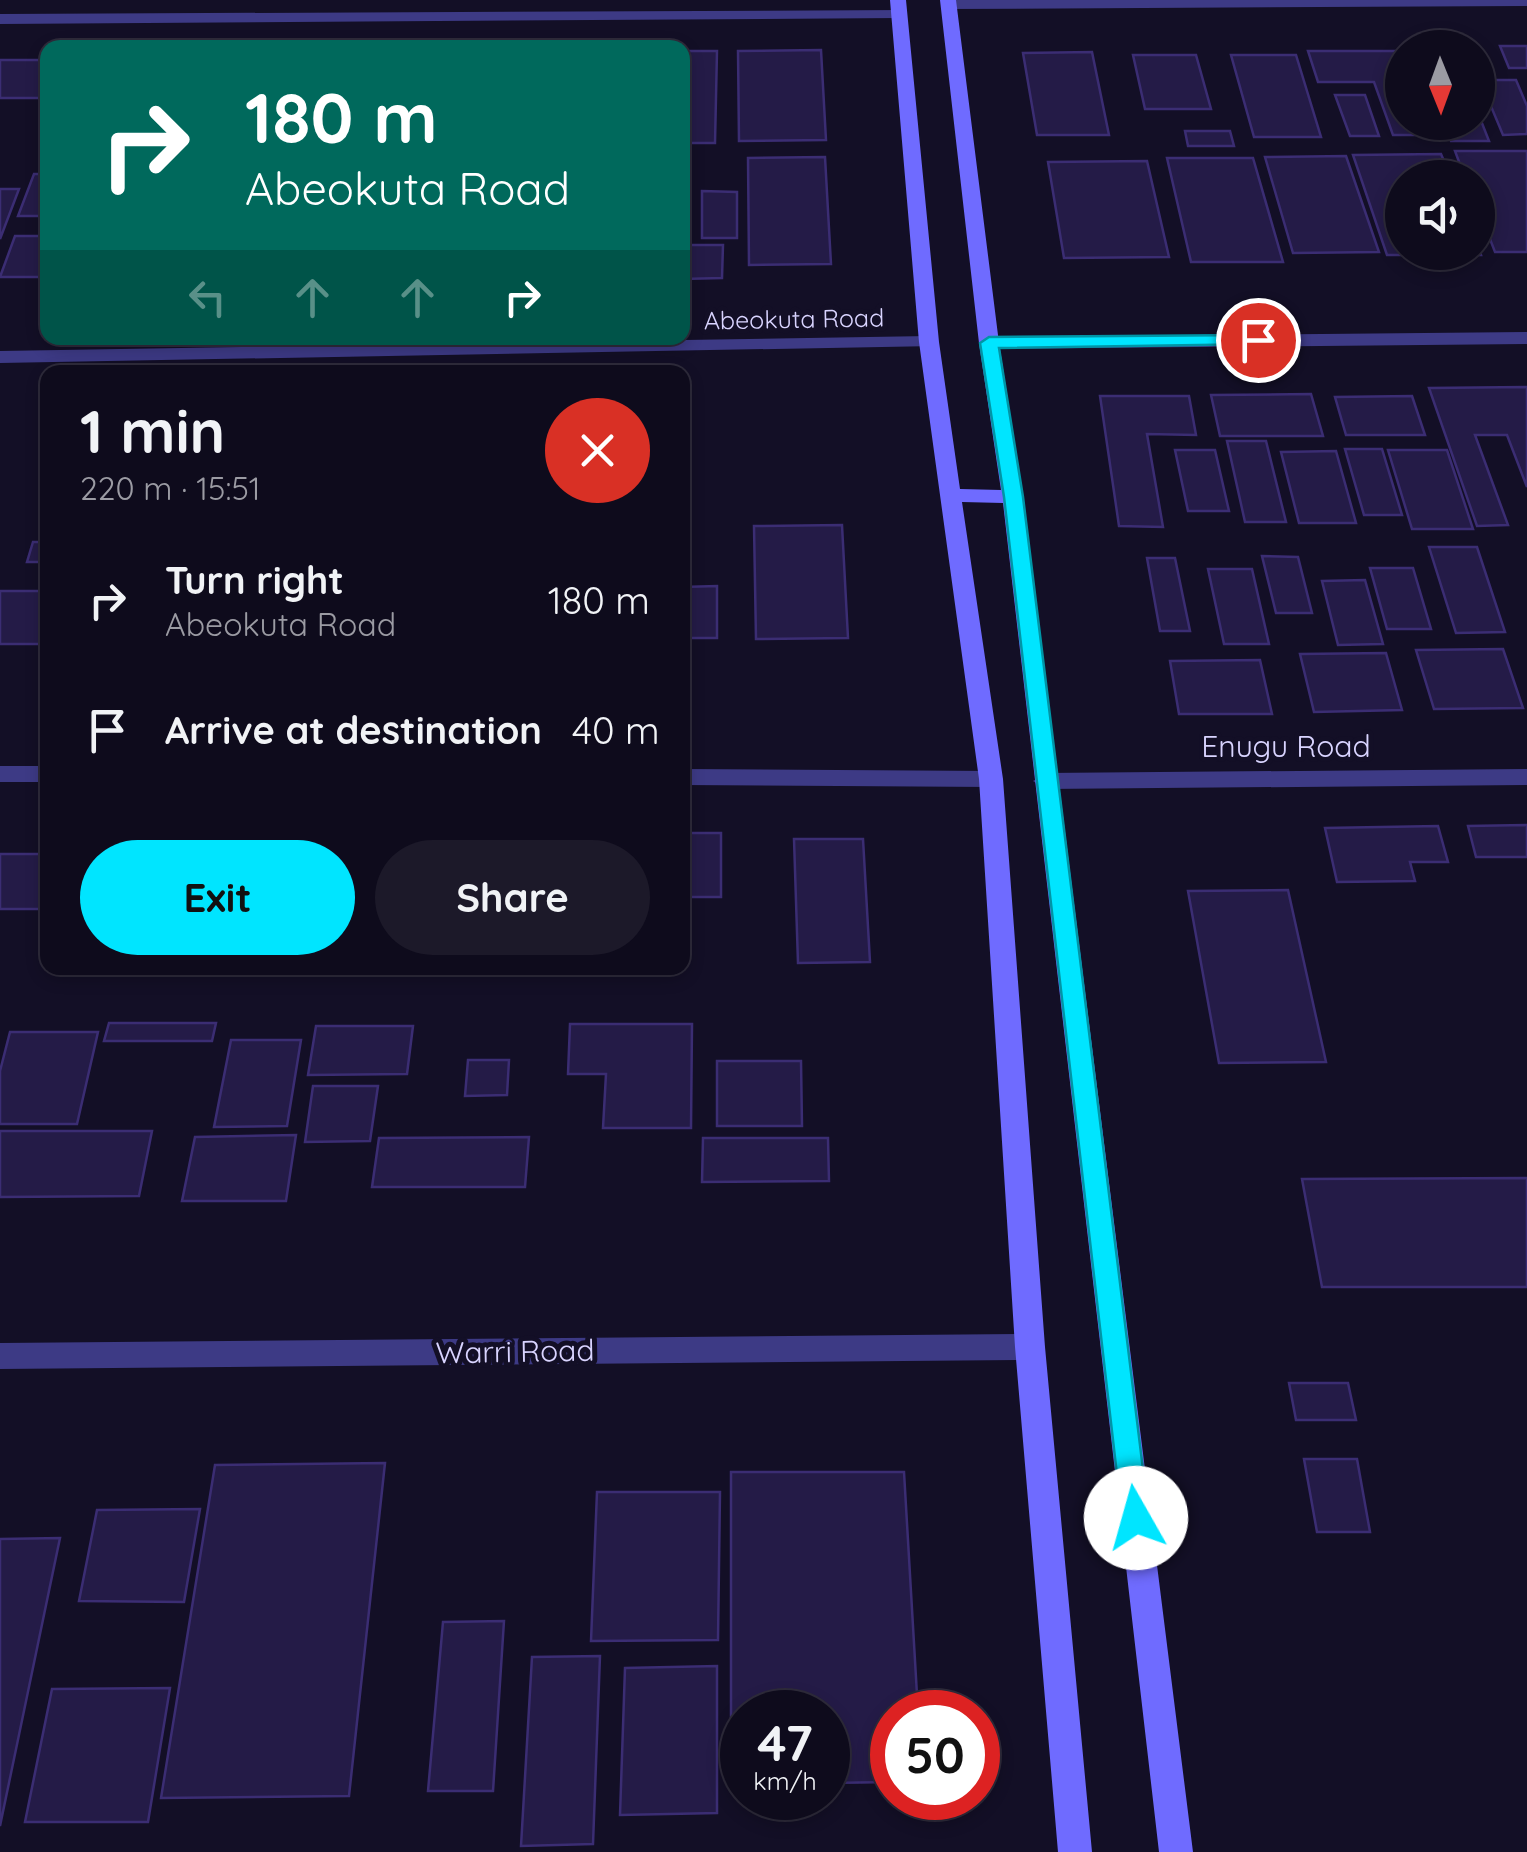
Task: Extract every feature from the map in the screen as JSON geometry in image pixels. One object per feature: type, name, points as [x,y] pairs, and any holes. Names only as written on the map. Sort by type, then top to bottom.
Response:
[{"type":"main road","points":[[949,2],[989,343],[1014,497],[1176,1852]]},
{"type":"main road","points":[[899,6],[929,342],[990,778],[1030,1346],[1075,1852]]},
{"type":"main road","points":[[950,496],[1014,497]]},
{"type":"street","points":[[949,2],[1527,1]]},
{"type":"street","points":[[0,20],[899,6]]},
{"type":"street","points":[[989,343],[1527,338]]},
{"type":"street","name":"Abeokuta Road","points":[[0,357],[929,342]]},
{"type":"street","points":[[0,774],[40,774]]},
{"type":"street","points":[[690,777],[990,778]]},
{"type":"street","name":"Enugu Road","points":[[1045,781],[1527,778]]},
{"type":"street","name":"Warri Road","points":[[0,1356],[1030,1346]]},
{"type":"building","points":[[1500,46],[1527,46],[1527,68],[1509,68]]},
{"type":"building","points":[[821,50],[826,140],[739,141],[738,51]]},
{"type":"building","points":[[690,51],[717,51],[715,143],[690,143]]},
{"type":"building","points":[[1308,51],[1385,51],[1385,113],[1374,82],[1318,82]]},
{"type":"building","points":[[1092,52],[1109,135],[1037,135],[1023,53]]},
{"type":"building","points":[[1133,55],[1196,55],[1211,109],[1145,109]]},
{"type":"building","points":[[1231,55],[1296,55],[1321,137],[1254,137]]},
{"type":"building","points":[[0,60],[40,60],[40,98],[0,98]]},
{"type":"building","points":[[1495,80],[1516,80],[1527,106],[1527,134],[1503,135],[1495,116]]},
{"type":"building","points":[[1335,95],[1365,95],[1379,136],[1350,136]]},
{"type":"building","points":[[1185,131],[1230,131],[1234,146],[1188,146]]},
{"type":"building","points":[[1455,151],[1527,151],[1527,252],[1495,252],[1495,160],[1458,160]]},
{"type":"building","points":[[1441,154],[1444,160],[1385,160],[1385,249],[1353,155]]},
{"type":"building","points":[[1346,156],[1379,252],[1293,253],[1265,157]]},
{"type":"building","points":[[825,157],[831,264],[749,265],[748,158]]},
{"type":"building","points":[[1167,158],[1253,158],[1283,262],[1191,262]]},
{"type":"building","points":[[1147,161],[1169,257],[1064,258],[1048,162]]},
{"type":"building","points":[[34,174],[40,174],[40,216],[18,216]]},
{"type":"building","points":[[0,189],[19,189],[0,239]]},
{"type":"building","points":[[702,191],[737,192],[737,238],[702,238]]},
{"type":"building","points":[[15,236],[40,236],[40,277],[0,277]]},
{"type":"building","points":[[690,245],[723,245],[722,278],[690,279]]},
{"type":"building","points":[[1527,387],[1527,487],[1507,435],[1475,435],[1508,525],[1477,526],[1429,388]]},
{"type":"building","points":[[1311,394],[1323,436],[1220,436],[1211,395]]},
{"type":"building","points":[[1100,396],[1189,396],[1196,435],[1147,434],[1163,527],[1119,526]]},
{"type":"building","points":[[1412,396],[1425,435],[1346,435],[1335,397]]},
{"type":"building","points":[[1227,441],[1266,441],[1286,522],[1245,522]]},
{"type":"building","points":[[1345,449],[1382,449],[1402,515],[1364,515]]},
{"type":"building","points":[[1175,450],[1215,450],[1229,511],[1188,511]]},
{"type":"building","points":[[1388,450],[1447,450],[1473,529],[1412,529]]},
{"type":"building","points":[[1336,451],[1356,523],[1299,523],[1281,452]]},
{"type":"building","points":[[842,525],[848,638],[756,639],[754,526]]},
{"type":"building","points":[[33,542],[40,542],[40,562],[27,562]]},
{"type":"building","points":[[1429,547],[1477,547],[1505,632],[1456,633]]},
{"type":"building","points":[[1262,556],[1298,557],[1312,613],[1276,613]]},
{"type":"building","points":[[1147,558],[1175,558],[1190,631],[1160,631]]},
{"type":"building","points":[[1370,568],[1413,568],[1431,629],[1387,629]]},
{"type":"building","points":[[1208,569],[1252,569],[1269,644],[1224,644]]},
{"type":"building","points":[[1365,580],[1383,644],[1338,645],[1322,581]]},
{"type":"building","points":[[717,586],[717,638],[690,638],[690,587]]},
{"type":"building","points":[[0,591],[40,591],[40,644],[0,644]]},
{"type":"building","points":[[1503,649],[1523,708],[1434,709],[1416,650]]},
{"type":"building","points":[[1386,653],[1402,710],[1314,712],[1300,654]]},
{"type":"building","points":[[1260,660],[1272,714],[1179,714],[1170,661]]},
{"type":"building","points":[[1527,825],[1527,857],[1476,857],[1468,826]]},
{"type":"building","points":[[1438,826],[1448,862],[1410,862],[1415,881],[1337,882],[1325,828]]},
{"type":"building","points":[[690,833],[721,833],[721,897],[690,897]]},
{"type":"building","points":[[794,839],[863,839],[870,962],[798,963]]},
{"type":"building","points":[[0,854],[40,854],[40,909],[0,909]]},
{"type":"building","points":[[1288,890],[1326,1062],[1219,1063],[1188,891]]},
{"type":"building","points":[[109,1023],[216,1023],[212,1041],[104,1041]]},
{"type":"building","points":[[570,1024],[692,1024],[691,1128],[603,1128],[606,1074],[568,1074]]},
{"type":"building","points":[[316,1026],[413,1026],[407,1074],[308,1075]]},
{"type":"building","points":[[10,1032],[98,1032],[77,1124],[0,1124],[0,1071]]},
{"type":"building","points":[[231,1040],[301,1040],[287,1126],[214,1127]]},
{"type":"building","points":[[468,1060],[509,1060],[507,1095],[465,1096]]},
{"type":"building","points":[[717,1061],[801,1061],[802,1126],[717,1126]]},
{"type":"building","points":[[313,1086],[378,1086],[370,1141],[305,1142]]},
{"type":"building","points":[[0,1131],[152,1131],[139,1196],[0,1197]]},
{"type":"building","points":[[296,1135],[286,1201],[182,1201],[195,1137]]},
{"type":"building","points":[[529,1137],[525,1187],[372,1187],[379,1138]]},
{"type":"building","points":[[703,1138],[828,1138],[829,1181],[702,1182]]},
{"type":"building","points":[[1527,1178],[1527,1287],[1322,1287],[1302,1179]]},
{"type":"building","points":[[1289,1383],[1348,1383],[1356,1420],[1296,1420]]},
{"type":"building","points":[[1304,1459],[1357,1459],[1370,1532],[1317,1532]]},
{"type":"building","points":[[385,1463],[349,1796],[161,1798],[215,1465]]},
{"type":"building","points":[[731,1472],[904,1472],[917,1690],[870,1690],[870,1782],[850,1783],[850,1690],[731,1690]]},
{"type":"building","points":[[597,1492],[720,1492],[718,1640],[591,1641]]},
{"type":"building","points":[[200,1509],[184,1602],[79,1601],[97,1510]]},
{"type":"building","points":[[60,1538],[0,1826],[0,1539]]},
{"type":"building","points":[[504,1621],[493,1791],[428,1791],[443,1622]]},
{"type":"building","points":[[600,1656],[593,1844],[521,1846],[532,1657]]},
{"type":"building","points":[[717,1666],[717,1813],[620,1815],[625,1668]]},
{"type":"building","points":[[170,1688],[148,1822],[25,1822],[52,1689]]},
{"type":"route","points":[[1136,1518],[1014,497],[989,343],[1258,340]]}]
